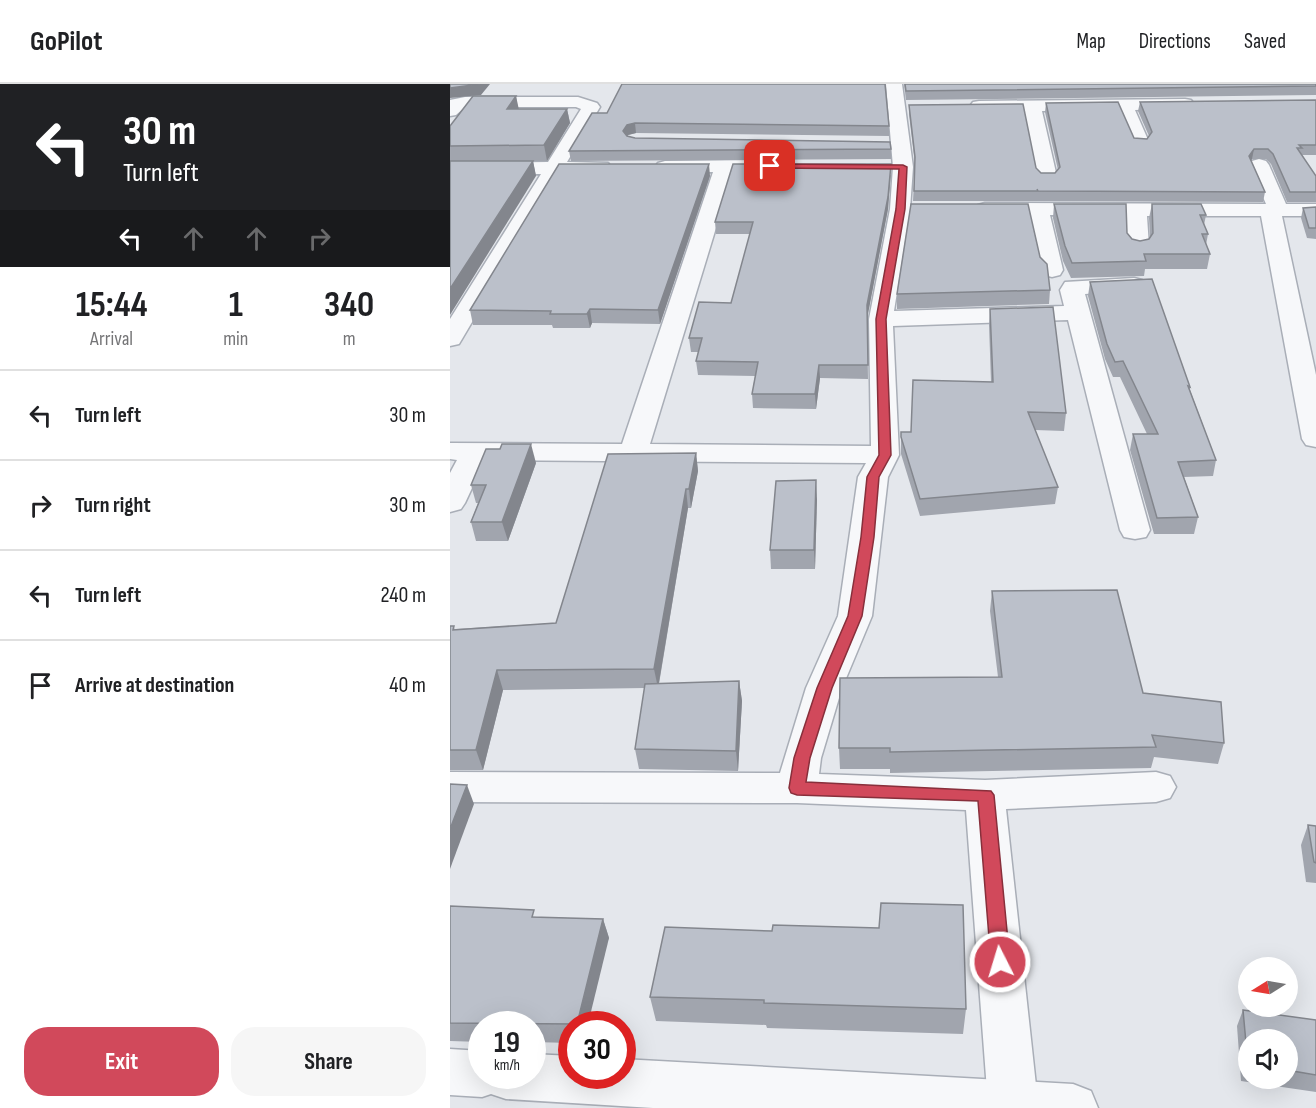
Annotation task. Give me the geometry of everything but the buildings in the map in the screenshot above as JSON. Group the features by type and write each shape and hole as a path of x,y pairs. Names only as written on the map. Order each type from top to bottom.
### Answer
{"street":[{"path":"797,788 802,758 824,688 855,616 873,477 885,455 881,319 900,209 903,167 894,144 896,107 894,84"},
{"path":"450,111 456,104 465,102 586,104 591,107 450,339"},
{"path":"964,106 1196,104"},
{"path":"1125,105 1140,142"},
{"path":"1032,106 1047,177"},
{"path":"896,107 919,107"},
{"path":"1259,165 1275,210 1316,439"},
{"path":"633,453 725,166"},
{"path":"647,167 796,166"},
{"path":"450,169 624,167"},
{"path":"879,167 903,167"},
{"path":"900,209 923,209"},
{"path":"969,209 1316,210"},
{"path":"1038,209 1052,270"},
{"path":"1136,210 1138,247"},
{"path":"1135,530 1072,290 1073,287 1147,285"},
{"path":"881,319 1078,313"},
{"path":"450,503 462,451 885,455"},
{"path":"450,787 797,788 985,795 1156,787"},
{"path":"546,1078 1044,1107 985,795"},
{"path":"450,1072 468,1073"}],"route":[{"path":"770,166 903,167 900,209 881,319 885,455 873,477 855,616 824,688 802,758 797,788 985,795 1000,962"}]}
